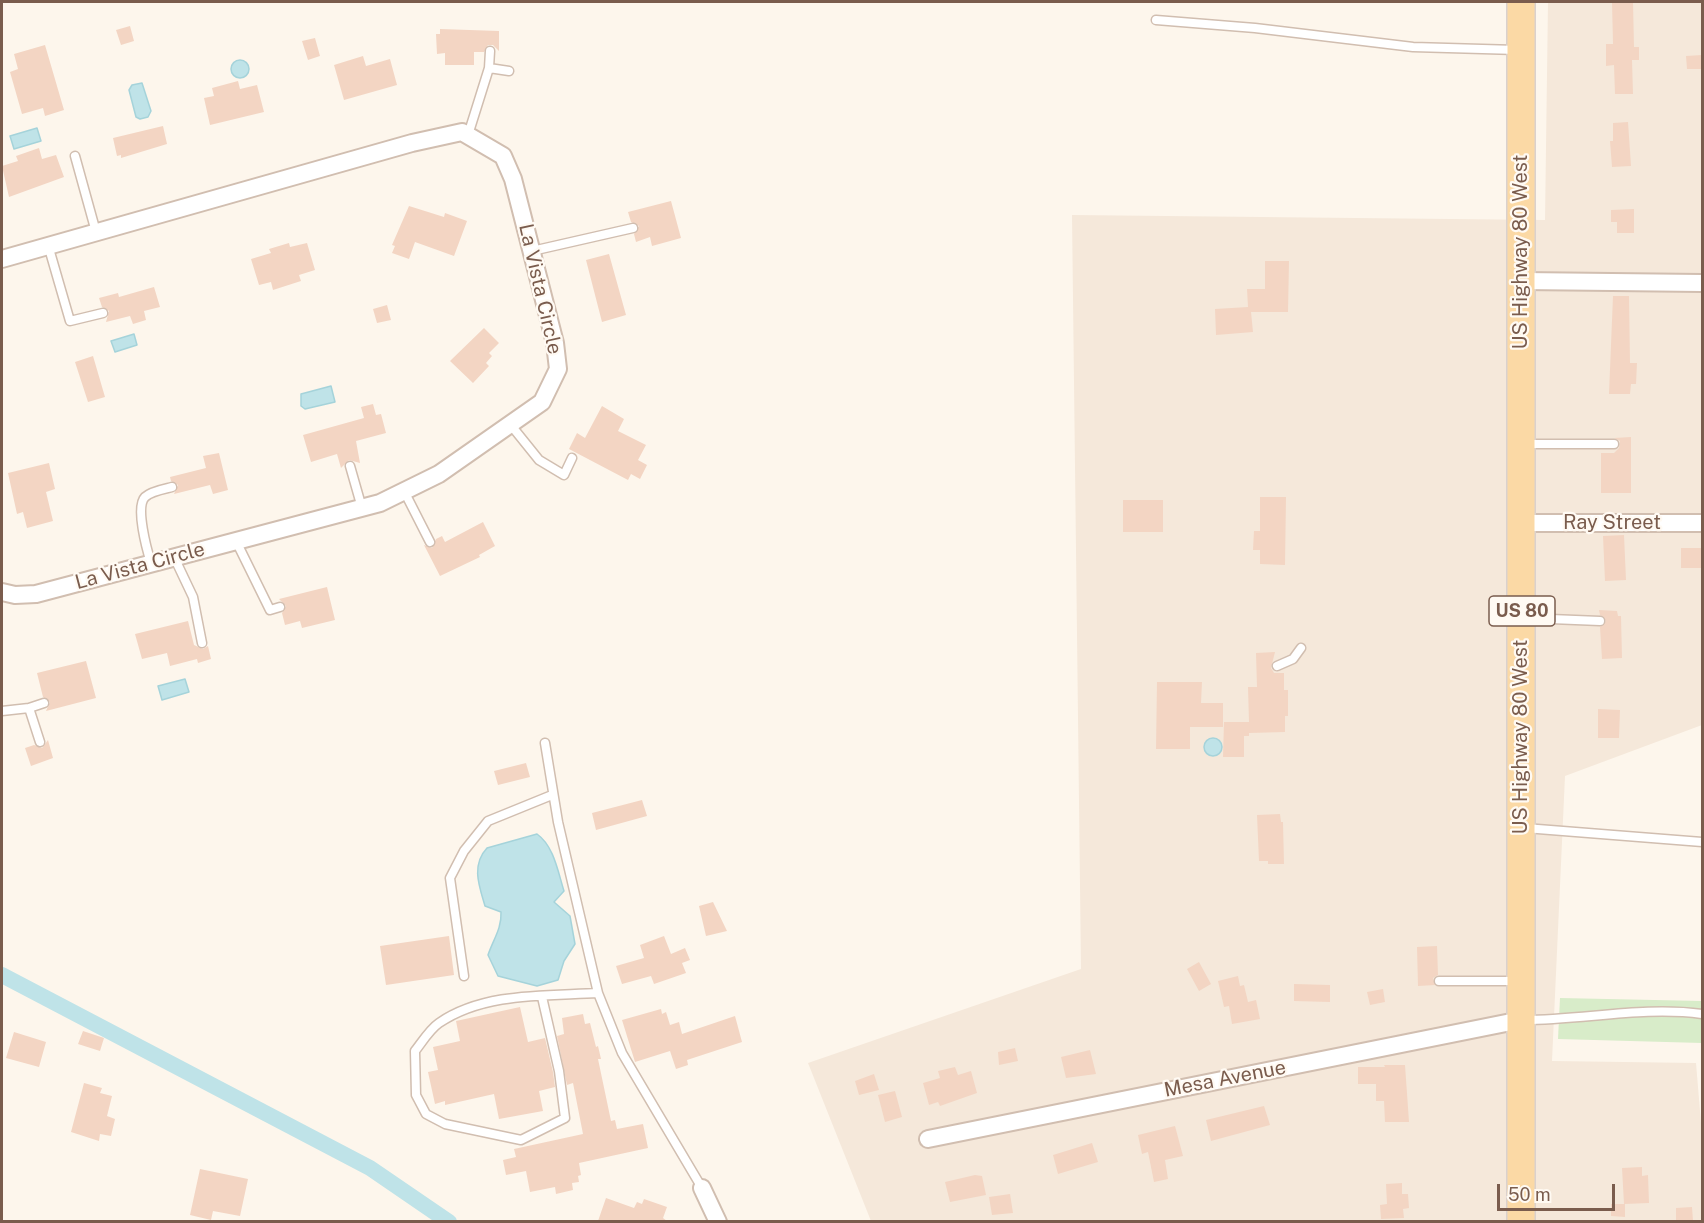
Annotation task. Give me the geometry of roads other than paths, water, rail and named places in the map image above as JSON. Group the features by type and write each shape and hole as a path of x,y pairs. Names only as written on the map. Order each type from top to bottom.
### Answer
{"main road":[{"name":"US Highway 80 West","path":"1521,2 1521,1221"}],"street":[{"path":"2,259 412,143 462,132 468,135"},
{"name":"La Vista Circle","path":"2,594 36,594 380,503 439,474 542,402 558,369 555,343 513,179 503,156 468,135"},
{"path":"1522,281 1702,283"},
{"name":"Ray Street","path":"1522,523 1702,523"},
{"name":"Mesa Avenue","path":"928,1139 1521,1020"},
{"path":"702,1188 718,1221"}],"lane":[{"path":"1156,20 1255,28 1413,47 1521,50"},
{"path":"468,135 489,68 490,51"},
{"path":"489,68 509,71"},
{"path":"75,156 96,232"},
{"path":"532,251 633,228"},
{"path":"48,246 70,321 103,313"},
{"path":"510,424 539,460 564,475 572,458"},
{"path":"1521,444 1614,444"},
{"path":"350,466 362,508"},
{"path":"151,563 143,540 142,501 146,495 172,486"},
{"path":"404,491 430,542"},
{"path":"237,541 270,610 280,608"},
{"path":"174,557 193,597 202,643"},
{"path":"1522,617 1600,621"},
{"path":"1277,666 1293,659 1302,648"},
{"path":"2,711 29,708 44,703"},
{"path":"29,708 40,742"},
{"path":"545,743 552,795 598,993 621,1053 702,1188"},
{"path":"464,976 450,878 464,851 488,821 552,795"},
{"path":"1521,828 1702,842"},
{"path":"1439,981 1521,981"},
{"path":"542,997 559,1071 565,1118 521,1140 445,1124 426,1114 416,1095 415,1051 438,1023 479,1003 542,997 598,993"},
{"path":"1521,1020 1564,1020 1625,1012 1702,1014"}],"water":[{"path":"240,60 246,63 249,69 246,75 240,78 234,75 231,69 234,63"},
{"path":"142,83 151,111 148,117 140,119 136,117 129,90 132,85"},
{"path":"37,128 41,141 14,149 10,136"},
{"path":"134,334 137,345 115,352 111,341"},
{"path":"331,386 335,402 305,409 301,406 301,394"},
{"path":"185,679 189,692 162,700 158,686"},
{"path":"1213,738 1219,741 1222,747 1219,753 1213,756 1207,753 1204,747 1207,741"},
{"path":"537,834 548,845 555,860 564,891 554,902 570,916 575,944 564,961 558,980 537,986 498,976 488,955 499,929 501,912 485,906 478,869 479,861 487,848"}],"waterway":[{"path":"2,975 370,1168 449,1222"}]}
